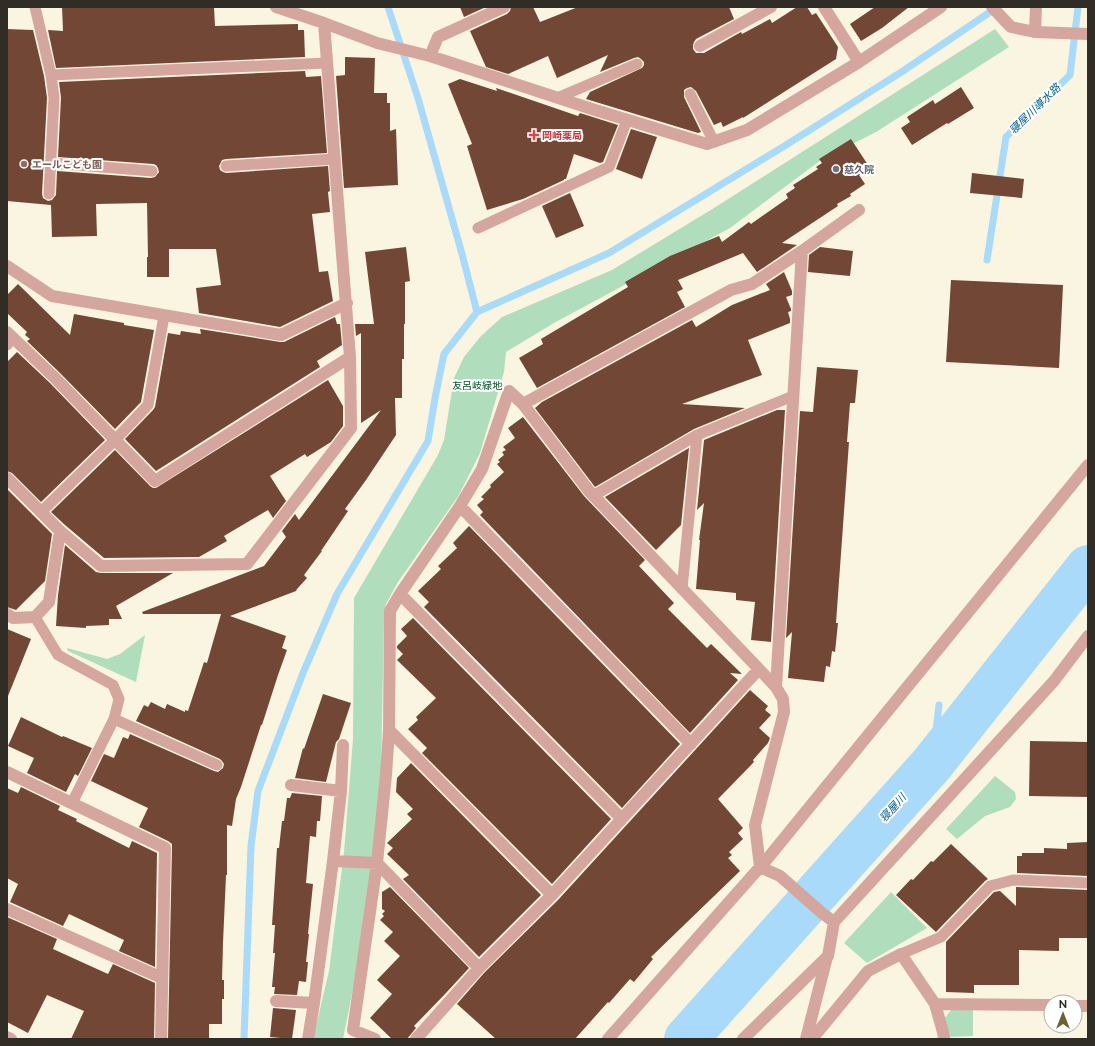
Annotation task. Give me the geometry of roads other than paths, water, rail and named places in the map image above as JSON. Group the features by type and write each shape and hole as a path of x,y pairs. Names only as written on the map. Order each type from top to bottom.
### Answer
{"street":[{"path":"276,7 377,43 426,55 557,98 706,144 747,130 859,62 941,7"},
{"path":"426,55 438,37 504,7"},
{"path":"700,46 748,12 771,7"},
{"path":"824,7 859,62"},
{"path":"992,7 1011,27 1039,32 1088,34"},
{"path":"1036,7 1039,32"},
{"path":"7,478 60,531 101,566 247,564 351,428 350,358 347,303 324,23"},
{"path":"522,404 730,290 752,284 802,251 859,210"},
{"path":"776,687 802,251"},
{"path":"7,266 52,296 281,335 347,303"},
{"path":"9,338 55,378 155,481 350,358"},
{"path":"375,1039 350,1034 377,863 386,775 389,730 390,611 460,506 482,469 509,391 522,404 593,496 776,687 783,699 784,712 755,825 760,866"},
{"path":"608,1039 760,866 1088,466"},
{"path":"460,506 691,744"},
{"path":"7,614 12,618 35,616 49,602 60,531"},
{"path":"400,594 622,819"},
{"path":"806,1039 828,956 834,922 1054,681 1088,636"},
{"path":"416,1039 479,968 552,895 759,669"},
{"path":"389,730 552,895"},
{"path":"308,1039 334,861 341,791 343,745"},
{"path":"7,772 165,848 161,1039"},
{"path":"291,785 341,791"},
{"path":"334,861 377,863 479,968"},
{"path":"760,866 780,876 834,922"},
{"path":"7,909 162,978"},
{"path":"812,1039 868,971 901,954 935,1004 944,1039"},
{"path":"743,1039 828,956"},
{"path":"276,1001 314,1003"},
{"path":"935,1004 1043,1005"},
{"path":"7,1037 11,1039"}],"lane":[{"path":"35,7 51,75 54,98 49,194"},
{"path":"51,75 327,63"},
{"path":"557,98 637,64"},
{"path":"690,94 714,142"},
{"path":"478,228 609,167 627,120"},
{"path":"226,166 335,159"},
{"path":"51,163 152,171"},
{"path":"41,512 115,440 148,405 164,316"},
{"path":"593,496 697,434 793,396"},
{"path":"682,589 697,434"},
{"path":"35,616 58,655 113,685 119,699 114,719 72,803"},
{"path":"114,719 217,765"},
{"path":"901,954 941,937 990,886 1013,880 1088,883"}],"waterway":[{"path":"388,7 418,98 477,312"},
{"name":"寝屋川導水路","path":"987,260 1006,137 1070,75 1078,7"},
{"path":"244,1039 251,846 258,791 303,673 337,594 428,441 444,354 477,312 609,253 786,145 903,71 996,8"},
{"name":"寝屋川","path":"686,1039 932,764 1088,567"},
{"name":"寝屋川導水路","path":"932,764 939,705"}],"place":[{"name":"岡崎薬局","path":"534,135"},
{"name":"エールこども園","path":"24,164"},
{"name":"慈久院","path":"836,169"}],"park label":[{"name":"友呂岐緑地","path":"477,385"}]}
